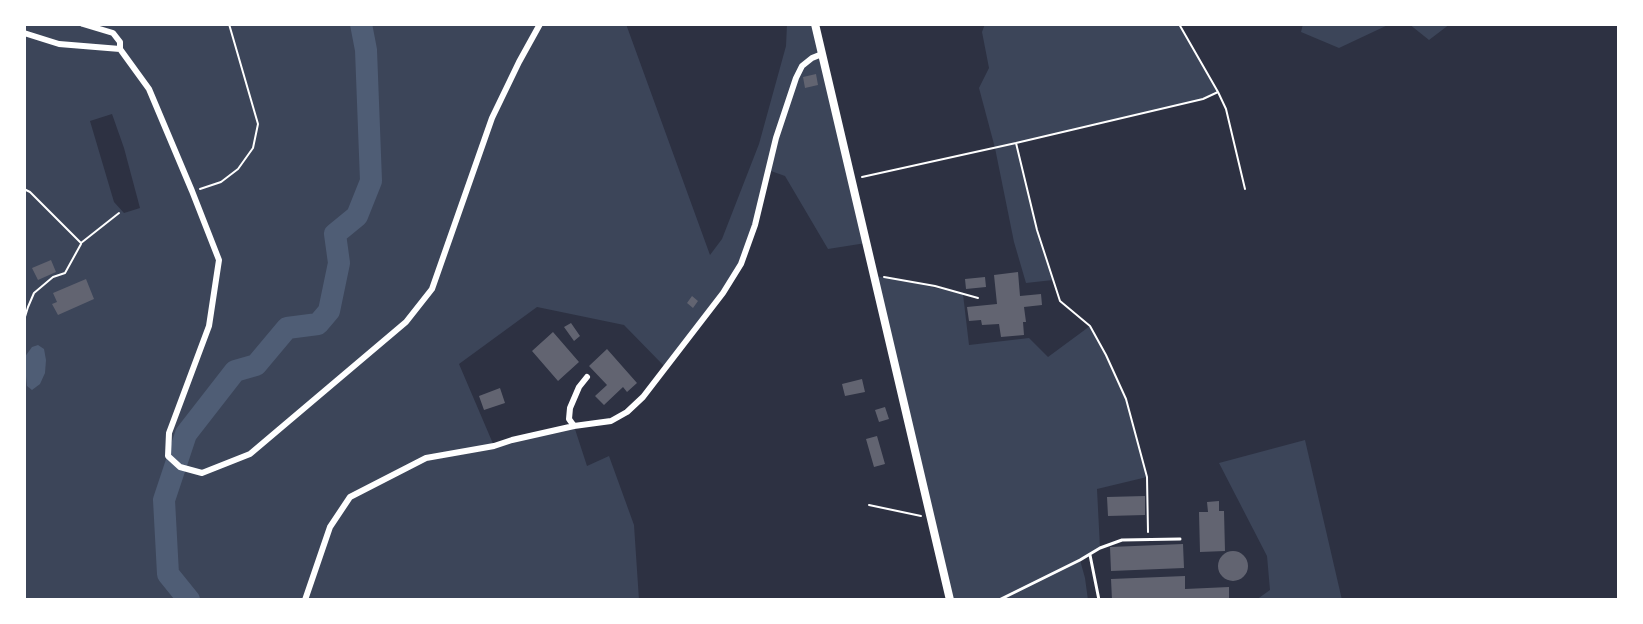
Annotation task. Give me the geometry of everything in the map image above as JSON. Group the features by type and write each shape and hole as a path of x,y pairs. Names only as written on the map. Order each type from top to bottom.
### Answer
{"main road":[{"path":"815,24 950,600"}],"street":[{"path":"83,24 113,33 120,42 120,49 149,89 219,260 209,326 169,433 168,456 180,467 202,473 250,454 406,322 432,289 492,118 540,24"},
{"path":"24,33 59,44 120,49"},
{"path":"305,600 330,527 350,497 426,458 494,446 574,426 611,421 627,412 643,397 711,310 741,264 754,225 776,138 796,78 802,66 822,54"},
{"path":"574,426 569,419 570,408 579,387 587,377"}],"lane":[{"path":"999,600 1100,548 1122,540 1180,539"},
{"path":"1090,554 1099,600"}],"path":[{"path":"192,191 221,182 238,169 253,148 258,124 229,24"},
{"path":"1179,24 1226,109 1245,189"},
{"path":"852,179 1203,99 1218,92"},
{"path":"1016,143 1037,230 1060,300 1090,326 1126,399 1147,477 1148,540"},
{"path":"24,189 30,192 81,243"},
{"path":"24,320 34,292 53,277 64,273 81,243 119,213"},
{"path":"874,276 924,284 978,298"},
{"path":"869,505 911,515 930,516"}],"shaded area":[{"path":"24,24 626,24 710,255 722,239 759,144 786,46 787,24 815,24 866,243 828,249 785,176 768,170 741,264 665,367 624,325 537,307 459,364 494,446 574,426 587,466 609,456 634,525 639,600 24,600","holes":["112,114 140,208 124,213 114,202 90,121"]},
{"path":"985,24 1179,24 1218,92 1203,99 1017,143 1037,230 1053,280 1026,283 1014,242 995,148 979,88 989,68 982,32"},
{"path":"1303,24 1390,24 1339,48 1301,32"},
{"path":"1409,24 1450,24 1429,40"},
{"path":"874,276 963,294 969,345 1029,338 1048,357 1090,326 1126,399 1147,477 1097,489 1100,548 1080,560 1088,600 950,600"},
{"path":"38,345 44,349 45,373 40,384 32,390 27,386 24,358 32,347"},
{"path":"1305,440 1342,600 1256,600 1270,590 1267,556 1219,463"}],"building":[{"path":"816,74 818,85 805,88 803,77"},
{"path":"51,260 56,272 38,280 32,268"},
{"path":"1018,272 1020,296 1041,294 1042,305 1024,307 1026,322 1023,322 1024,335 1001,337 999,324 982,325 981,320 969,321 967,307 997,304 994,275"},
{"path":"985,277 986,287 966,289 965,279"},
{"path":"86,279 94,299 58,315 52,304 57,302 53,293"},
{"path":"692,296 698,301 693,308 687,303"},
{"path":"571,323 580,336 574,341 564,327"},
{"path":"553,332 579,362 558,381 532,351"},
{"path":"607,349 637,383 627,392 623,387 604,405 595,396 607,385 589,366"},
{"path":"862,379 865,392 845,396 842,384"},
{"path":"500,388 505,403 484,410 479,396"},
{"path":"885,407 889,419 879,422 875,410"},
{"path":"877,436 885,464 874,467 866,439"},
{"path":"1145,496 1145,515 1108,516 1107,497"},
{"path":"1219,501 1219,511 1224,511 1225,551 1200,552 1199,512 1208,512 1207,502"},
{"path":"1183,544 1184,568 1111,571 1110,547"},
{"path":"1233,551 1244,555 1248,566 1244,577 1233,581 1222,577 1218,566 1222,555"},
{"path":"1185,576 1185,589 1229,587 1229,600 1112,600 1111,579"}],"waterway":[{"path":"189,600 168,574 164,500 186,434 235,371 256,365 287,328 318,324 329,311 339,263 335,234 357,216 371,181 366,50 361,24"}]}
